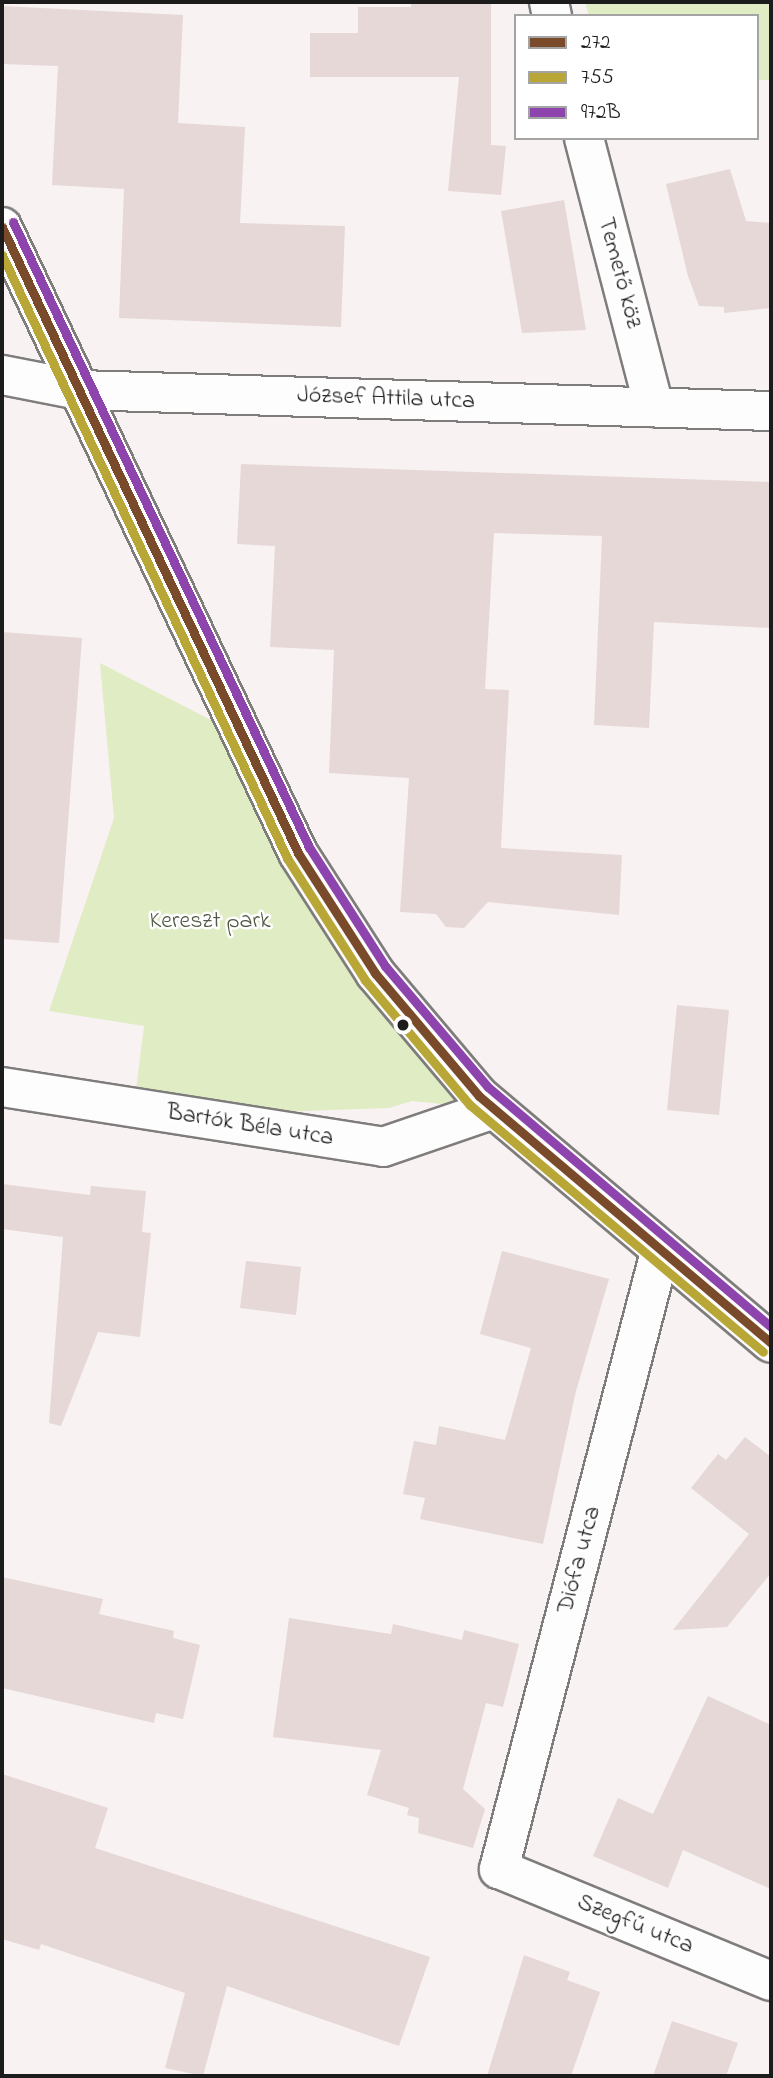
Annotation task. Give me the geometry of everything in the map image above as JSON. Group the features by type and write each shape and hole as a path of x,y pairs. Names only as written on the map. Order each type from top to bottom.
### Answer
{"street":[{"name":"Temető köz","path":"585,140 654,407"},
{"path":"2,227 299,853 416,1026 494,1109 660,1252 771,1343"},
{"name":"József Attila utca","path":"2,375 79,390 771,411"},
{"name":"Bartók Béla utca","path":"2,1087 383,1147 494,1109"},
{"name":"Diófa utca","path":"499,1869 660,1252"},
{"name":"Szegfű utca","path":"499,1869 771,1981"}],"green space":[{"path":"585,2 771,2 771,80 759,80 759,14 588,14"},
{"name":"Kereszt park","path":"100,663 242,736 416,1026 494,1109 412,1101 389,1108 185,1115 134,1106 144,1026 49,1011 114,818"}],"building":[{"path":"411,2 491,2 491,145 506,146 501,195 448,191 459,77 310,77 310,33 358,33 358,7 411,7"},
{"path":"2,6 183,15 178,123 245,127 240,223 345,226 341,327 119,318 124,189 52,185 58,66 2,64"},
{"path":"730,169 746,221 771,223 771,308 724,313 724,307 699,306 688,276 666,184"},
{"path":"564,200 586,330 522,333 501,211"},
{"path":"241,464 771,482 770,628 654,622 649,728 594,725 602,536 494,533 485,689 509,690 501,848 622,855 619,915 488,902 464,928 446,927 436,914 400,912 409,778 329,773 334,650 270,647 275,546 237,544"},
{"path":"2,632 82,638 59,943 2,939"},
{"path":"677,1005 729,1010 719,1115 667,1110"},
{"path":"2,1184 90,1195 91,1186 146,1191 142,1232 151,1233 140,1337 98,1332 61,1426 49,1423 63,1237 2,1229"},
{"path":"502,1251 609,1279 576,1391 543,1544 420,1519 425,1498 403,1494 414,1441 436,1445 439,1426 505,1440 531,1348 480,1334"},
{"path":"246,1261 301,1267 296,1315 240,1308"},
{"path":"745,1437 771,1457 771,1573 727,1627 673,1630 749,1534 691,1488 718,1454 726,1460"},
{"path":"2,1577 103,1599 99,1614 174,1631 173,1638 200,1645 183,1719 156,1713 154,1723 2,1688"},
{"path":"289,1618 391,1634 393,1624 462,1640 464,1630 519,1644 503,1707 486,1703 463,1789 485,1809 473,1848 418,1833 419,1818 407,1815 409,1808 367,1795 381,1750 273,1737"},
{"path":"708,1696 771,1725 771,1889 683,1850 668,1888 593,1856 618,1798 653,1814"},
{"path":"2,1774 108,1808 95,1848 430,1957 399,2046 227,1986 203,2076 165,2068 185,1993 41,1944 39,1950 2,1939"},
{"path":"524,1955 570,1972 567,1980 600,1992 571,2076 487,2076"},
{"path":"672,2021 738,2043 726,2076 653,2076"}],"transit line":[{"name":"972B","path":"13,222 309,847 385,966 488,1087 771,1327"},
{"name":"272","path":"2,227 298,853 375,973 479,1096 771,1343"},
{"name":"755","path":"2,255 287,858 365,980 470,1105 763,1352"}]}
